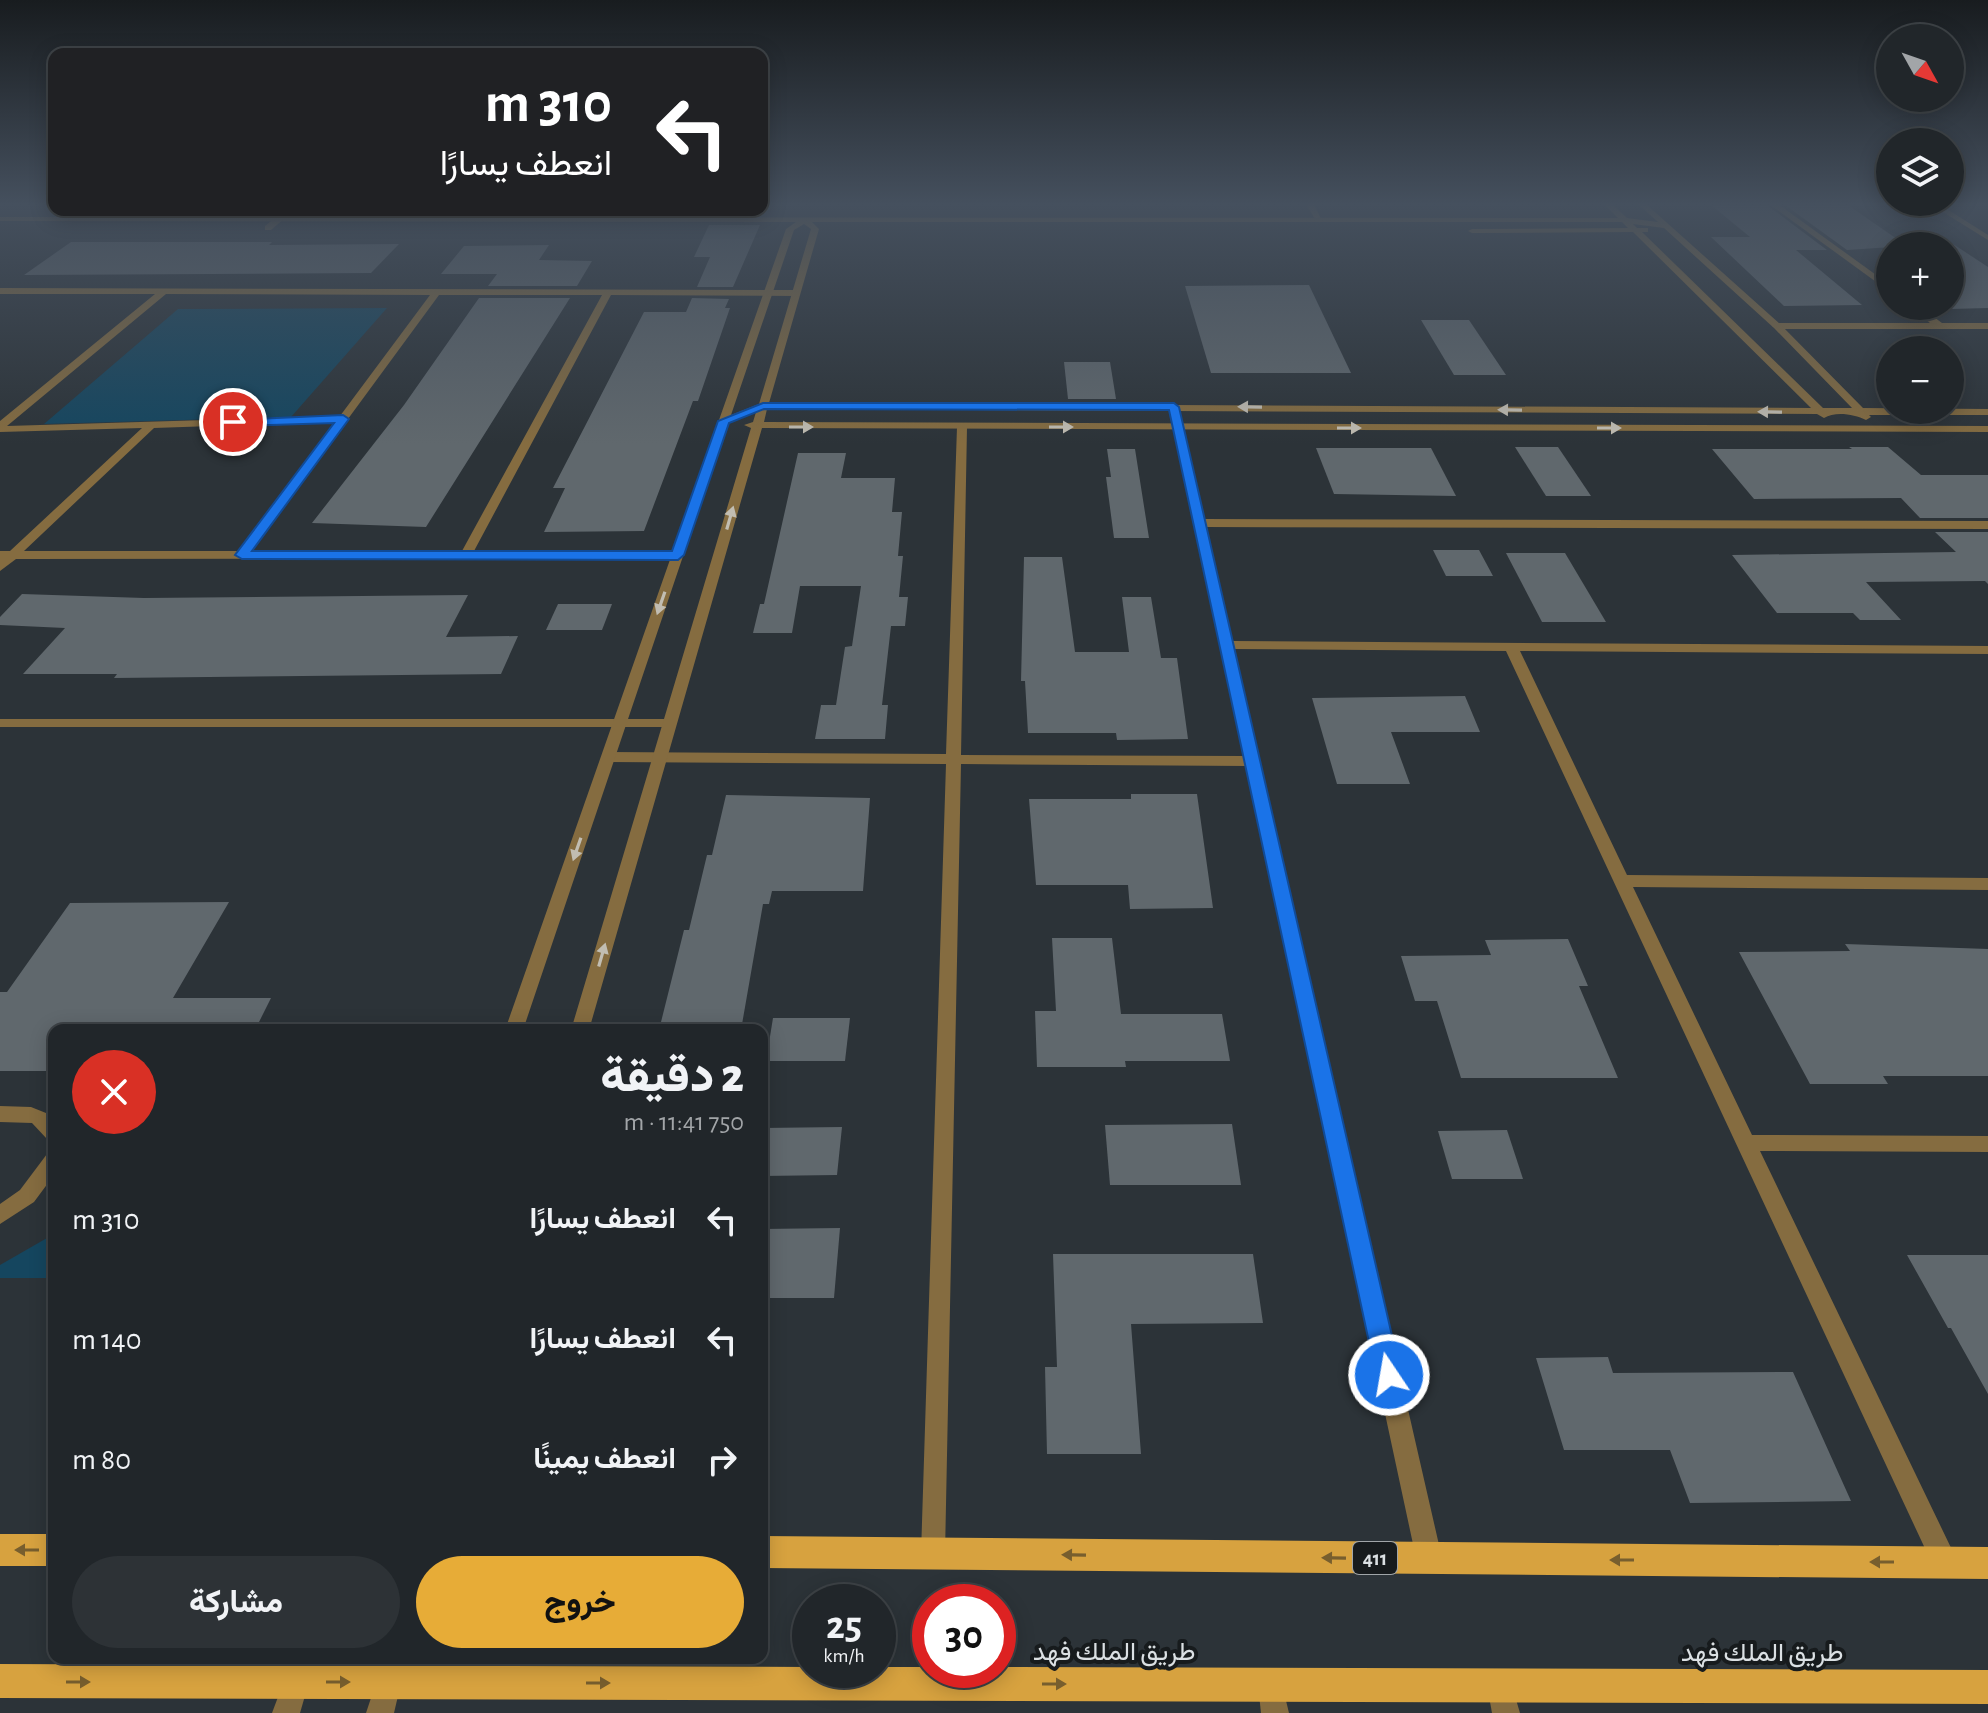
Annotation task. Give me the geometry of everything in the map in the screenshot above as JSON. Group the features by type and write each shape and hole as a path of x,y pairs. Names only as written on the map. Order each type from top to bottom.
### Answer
{"main road":[{"path":"0,1550 48,1550"},
{"name":"411","path":"768,1552 1988,1563"},
{"name":"طريق الملك فهد","path":"0,1681 291,1698 1503,1699 1988,1687"}],"street":[{"path":"516,1024 771,284"},
{"path":"582,1024 798,284"},
{"path":"1692,284 1837,429"},
{"path":"1730,284 1777,326 1879,429"},
{"path":"0,291 796,293"},
{"path":"0,428 163,292"},
{"path":"242,555 437,292"},
{"path":"466,555 608,292"},
{"path":"1932,320 1940,326"},
{"path":"1777,326 1988,326"},
{"path":"724,421 763,406 1988,412"},
{"path":"1174,407 1429,1558"},
{"path":"0,428 343,419"},
{"path":"724,421 757,427 1988,429"},
{"path":"0,567 7,555 151,425"},
{"path":"933,1554 962,427"},
{"path":"1200,523 1988,525"},
{"path":"7,555 678,555"},
{"path":"1227,645 1988,650"},
{"path":"1511,647 1945,1563"},
{"path":"0,723 670,723"},
{"path":"608,757 1252,761"},
{"path":"1622,881 1988,884"},
{"path":"0,1114 38,1116 48,1124"},
{"path":"1747,1143 1988,1144"},
{"path":"0,1215 27,1196 48,1168"}],"shaded area":[{"path":"387,308 291,417 44,424 178,309"},
{"path":"48,1237 48,1278 0,1278 0,1265"}],"building":[{"path":"490,284 578,284 577,286 488,286"},
{"path":"698,284 734,284 733,287 697,287"},
{"path":"1761,284 1837,284 1862,305 1784,306"},
{"path":"1964,284 1988,284 1988,308 1964,309"},
{"path":"1309,285 1351,373 1211,373 1185,286"},
{"path":"479,298 570,298 426,527 312,523 404,405"},
{"path":"692,298 729,299 725,308 730,308 698,401 693,401 644,531 544,532 565,488 553,488 644,312 686,312"},
{"path":"1421,320 1469,320 1506,375 1454,375"},
{"path":"1064,362 1110,362 1116,399 1068,399"},
{"path":"1515,447 1558,447 1591,496 1546,496"},
{"path":"1849,447 1888,447 1921,475 1988,475 1988,518 1920,518 1901,498 1754,499 1712,449 1852,449"},
{"path":"1316,448 1431,448 1456,496 1334,494"},
{"path":"1107,449 1135,449 1149,538 1114,538 1106,477 1111,477"},
{"path":"798,453 846,453 841,478 895,478 892,512 902,512 898,556 903,556 899,597 908,597 905,626 891,626 882,705 888,705 885,739 815,739 821,705 836,705 845,647 852,646 861,586 800,586 792,633 753,633 760,604 764,604"},
{"path":"1935,532 1988,532 1988,584 1985,581 1866,582 1901,620 1860,620 1853,613 1777,613 1732,555 1956,552"},
{"path":"1433,550 1479,550 1493,576 1446,576"},
{"path":"1506,553 1565,553 1606,622 1542,622"},
{"path":"1024,557 1062,557 1075,652 1129,652 1122,597 1151,597 1161,658 1177,658 1188,739 1117,740 1116,733 1028,733 1025,681 1021,681"},
{"path":"22,594 144,598 468,595 446,637 518,636 501,674 114,678 117,674 23,674 65,628 0,625 0,617"},
{"path":"558,604 612,604 602,630 546,630"},
{"path":"1465,696 1480,732 1391,732 1410,784 1337,784 1312,698"},
{"path":"1131,794 1197,794 1213,908 1130,909 1128,885 1036,885 1029,799 1131,799"},
{"path":"726,795 870,798 863,891 772,891 769,904 763,904 742,1024 660,1024 684,930 689,930 707,855 712,855"},
{"path":"229,902 173,998 271,998 258,1024 48,1024 48,1071 0,1071 0,992 7,992 70,903"},
{"path":"1052,938 1112,938 1121,1014 1222,1014 1230,1061 1125,1061 1126,1067 1037,1067 1035,1011 1056,1011"},
{"path":"1568,939 1588,986 1579,986 1618,1078 1461,1078 1437,1001 1415,1001 1401,956 1491,955 1485,940"},
{"path":"1845,944 1988,949 1988,1076 1883,1076 1888,1084 1810,1084 1739,952 1850,951"},
{"path":"773,1018 850,1018 845,1061 768,1061"},
{"path":"1232,1124 1241,1185 1110,1185 1105,1125"},
{"path":"842,1127 837,1175 768,1176 768,1128"},
{"path":"1507,1130 1523,1179 1452,1179 1438,1131"},
{"path":"840,1228 834,1298 768,1298 768,1229"},
{"path":"1053,1254 1253,1254 1263,1323 1131,1324 1141,1454 1047,1454 1045,1367 1057,1367"},
{"path":"1907,1255 1988,1255 1988,1394 1951,1328 1948,1328"},
{"path":"1608,1357 1613,1373 1793,1372 1851,1501 1690,1503 1670,1450 1564,1450 1536,1358"}],"route":[{"path":"233,422 343,419 242,555 678,555 724,421 763,406 1174,407 1389,1375"}]}
